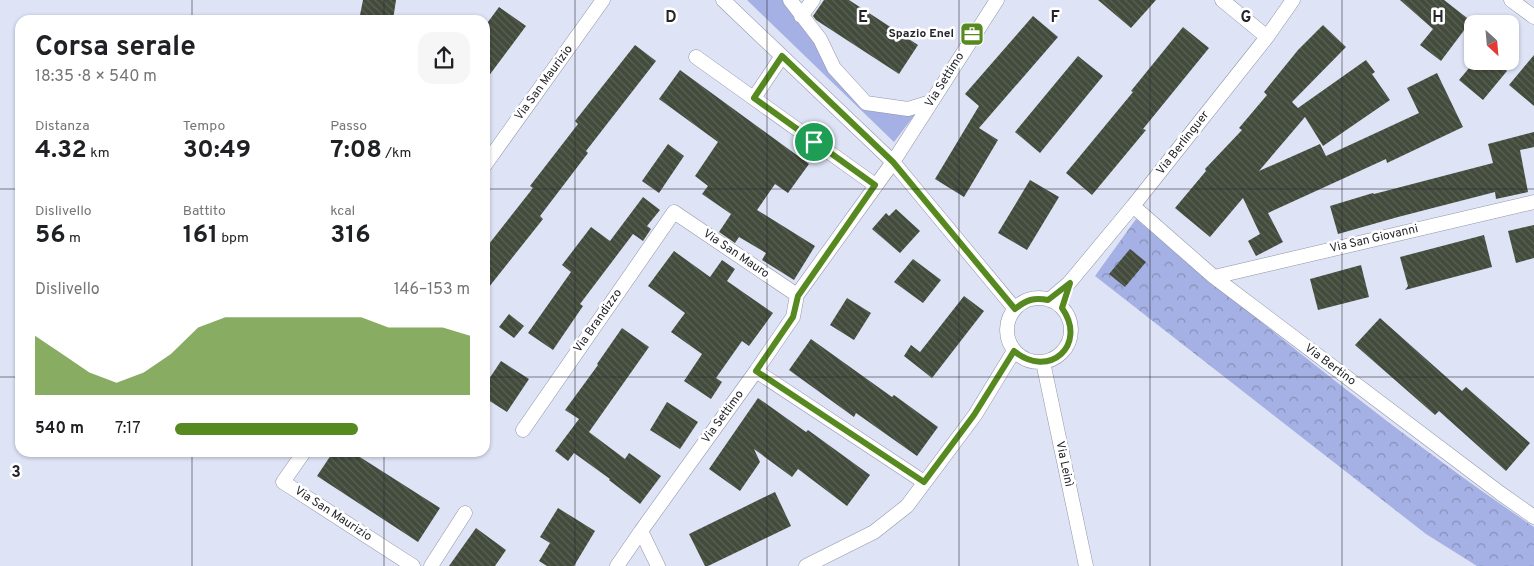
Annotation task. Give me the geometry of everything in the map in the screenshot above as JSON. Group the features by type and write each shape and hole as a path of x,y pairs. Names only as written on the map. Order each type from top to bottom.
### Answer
{"street":[{"name":"Via San Maurizio","path":"490,158 603,0"},
{"path":"723,0 893,162 1015,309"},
{"path":"790,0 820,39 834,68 866,102 908,109 931,102"},
{"path":"802,16 813,0"},
{"name":"Via Settimo","path":"617,566 793,317 798,296 893,162 996,0"},
{"path":"1222,0 1267,37"},
{"name":"Via Berlinguer","path":"1070,283 1267,37 1293,0"},
{"path":"1511,0 1534,17"},
{"path":"754,98 782,56"},
{"path":"696,57 875,185"},
{"name":"Via San Giovanni","path":"1214,277 1534,202"},
{"name":"Via Bertino","path":"1133,206 1214,277 1534,517"},
{"name":"Via San Mauro","path":"674,212 798,296"},
{"name":"Via Brandizzo","path":"523,430 674,212"},
{"path":"1048,300 1070,283"},
{"path":"1062,308 1070,283"},
{"path":"1030,299 1048,300 1062,308 1068,317 1071,326 1071,336 1061,354 1053,360 1032,362 1022,358 1014,351 1009,343 1007,326 1015,309 1030,299"},
{"path":"806,566 874,532 907,506 974,415 1014,351"},
{"name":"Via Leinì","path":"1043,362 1086,566"},
{"path":"756,371 924,482"},
{"name":"Via San Maurizio","path":"300,457 283,482 413,566"},
{"path":"431,566 466,513"},
{"path":"641,531 658,566"}],"green space":[{"path":"747,0 790,0 866,103 916,113 894,142"},
{"path":"1136,219 1331,378 1431,454 1534,527 1534,566 1477,566 1426,534 1095,276"}],"building":[{"path":"363,0 396,0 394,15 360,15"},
{"path":"824,0 849,0 918,45 899,74 816,20 813,16"},
{"path":"1098,0 1156,0 1131,28"},
{"path":"1400,0 1444,0 1464,16 1464,30 1441,61 1420,45 1433,29"},
{"path":"499,7 526,26 490,74 490,19"},
{"path":"1033,16 1058,37 979,128 998,140 964,197 935,179 979,106 965,94"},
{"path":"1323,25 1346,47 1292,102 1298,108 1366,60 1375,72 1372,74 1390,100 1323,146 1305,117 1259,171 1320,144 1326,156 1419,113 1407,88 1437,73 1463,127 1387,163 1386,159 1268,213 1283,242 1256,256 1248,241 1260,234 1243,198 1210,237 1175,208 1206,171 1205,169 1242,130 1239,128 1267,95 1264,92 1298,50"},
{"path":"1183,27 1209,48 1143,129 1146,130 1092,195 1066,173 1133,92 1131,91"},
{"path":"635,45 656,61 586,151 588,153 540,216 543,219 490,286 490,243 533,188 530,186 578,124 575,121"},
{"path":"1534,55 1534,106 1509,85"},
{"path":"1078,56 1103,76 1040,153 1015,132"},
{"path":"680,70 809,164 788,193 775,184 757,210 815,246 794,280 762,260 766,253 739,237 735,243 719,232 731,214 702,194 708,186 695,176 718,142 659,99"},
{"path":"1467,70 1507,71 1483,100 1459,80"},
{"path":"1534,132 1534,147 1520,150 1528,192 1496,199 1495,192 1338,234 1330,206 1373,193 1493,163 1488,144"},
{"path":"668,144 684,156 659,193 642,181"},
{"path":"1030,180 1059,197 1027,250 998,233"},
{"path":"643,197 660,210 647,226 651,229 643,241 633,234 580,304 583,306 553,350 528,333 571,272 562,265 591,227 610,241"},
{"path":"896,209 920,231 900,253 872,229 886,213 889,216"},
{"path":"1534,225 1534,258 1516,263 1508,231"},
{"path":"1484,235 1492,267 1405,290 1408,286 1400,257"},
{"path":"1130,249 1146,262 1125,287 1109,274"},
{"path":"674,251 710,277 722,260 735,269 727,281 773,313 749,346 742,341 716,378 722,382 711,399 684,381 702,354 671,332 685,313 648,286"},
{"path":"913,259 941,280 923,303 894,282"},
{"path":"1361,265 1369,297 1318,310 1310,279"},
{"path":"964,296 984,311 932,378 904,356 911,345 920,352"},
{"path":"847,298 871,313 854,340 830,325"},
{"path":"509,314 524,326 514,338 499,327"},
{"path":"1380,318 1462,391 1466,387 1530,443 1506,471 1439,411 1435,415 1355,345"},
{"path":"622,328 649,347 589,432 625,459 629,453 661,476 640,504 574,453 568,461 555,451 579,419 565,410"},
{"path":"811,339 892,397 894,395 938,427 917,456 856,413 854,417 789,370"},
{"path":"501,361 529,379 507,412 490,401 490,378"},
{"path":"758,398 806,432 808,430 870,475 847,506 798,469 792,477 754,449 760,462 740,491 709,469"},
{"path":"667,402 698,422 680,449 650,430"},
{"path":"330,457 360,457 440,508 418,542 317,476"},
{"path":"775,492 791,526 705,566 689,534"},
{"path":"558,508 595,531 574,566 547,566 539,561 550,543 540,537"},
{"path":"476,528 506,550 495,566 449,566"}],"place":[{"name":"Spazio Enel","path":"972,34"}],"route":[{"path":"782,56 893,162 1015,309 1030,299 1048,300 1070,283 1062,308 1071,326 1071,336 1067,346 1053,360 1043,362 1032,362 1022,358 1014,351 974,415 924,482 756,371 793,317 798,296 875,185 814,142 754,98 782,56"}]}
